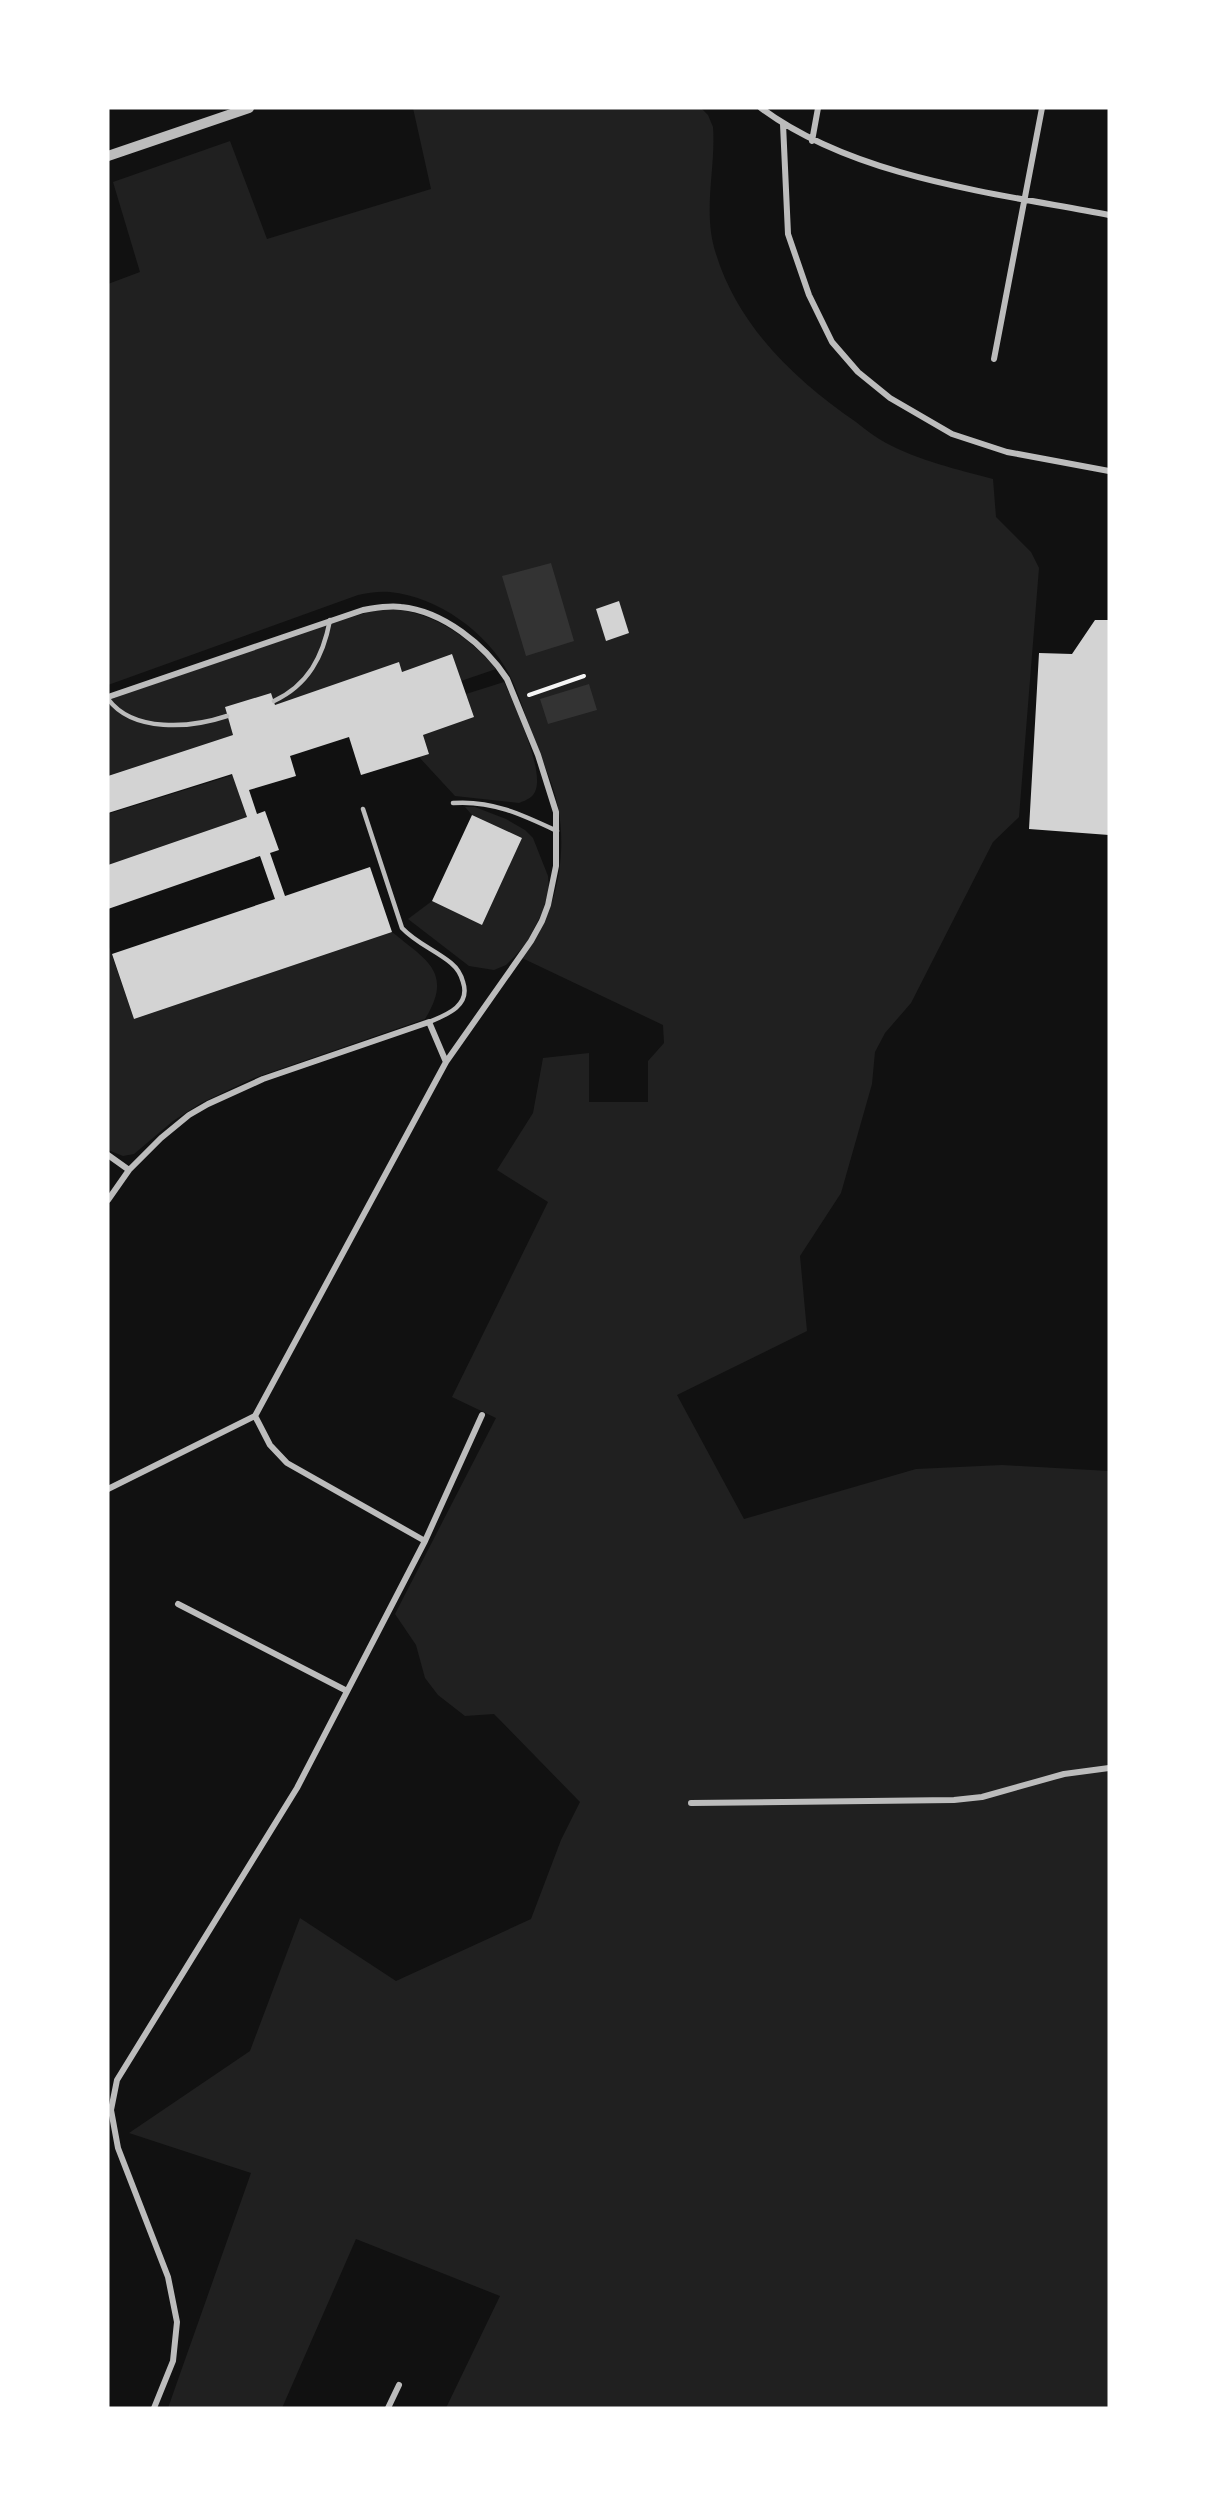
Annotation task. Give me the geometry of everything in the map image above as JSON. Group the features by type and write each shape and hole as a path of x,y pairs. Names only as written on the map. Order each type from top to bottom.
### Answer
{"street":[{"path":"108,156 249,108"},
{"path":"761,108 812,141 901,174 1109,215"},
{"path":"812,141 818,108"},
{"path":"994,359 1042,108"},
{"path":"783,124 788,234 809,295 832,342 858,372 890,398 952,434 1007,452 1109,471"},
{"path":"108,698 363,610 388,606 408,608 446,622 484,650 502,672 516,700 552,797 557,831 556,866 548,905 542,921 531,941 446,1062 255,1416 108,1489"},
{"path":"108,1200 129,1170 175,1126 208,1104 272,1076 429,1022 446,1062"},
{"path":"108,1155 129,1170"},
{"path":"154,2408 173,2361 177,2322 168,2277 118,2148 111,2110 117,2080 297,1788 425,1541 482,1415"},
{"path":"255,1416 270,1445 287,1463 425,1541"},
{"path":"178,1604 347,1691"},
{"path":"691,1803 954,1800 982,1797 1064,1774 1109,1768"},
{"path":"388,2408 399,2385"}],"lane":[{"path":"274,701 292,691 310,674 322,651 330,620"},
{"path":"108,698 118,711 126,716 150,723 196,723 227,716"},
{"path":"453,803 469,801 495,805 557,831"},
{"path":"363,809 393,908 402,928 414,939 455,966 464,986 465,993 459,1007 450,1014 429,1022"}],"path":[{"path":"516,700 584,676"}],"shaded area":[{"path":"413,108 701,108 708,115 713,127 710,206 712,238 726,280 754,328 771,349 811,388 878,438 898,449 925,459 993,479 996,517 1031,552 1039,568 1019,817 993,842 911,1003 885,1033 875,1052 872,1084 841,1193 800,1256 807,1331 677,1395 744,1519 916,1469 1002,1465 1109,1471 1109,2408 446,2408 500,2296 356,2239 282,2408 168,2408 251,2173 129,2133 250,2051 300,1918 396,1981 531,1919 561,1840 580,1802 494,1714 465,1716 438,1695 425,1678 416,1645 395,1614 496,1418 452,1397 548,1202 497,1170 533,1113 543,1058 589,1053 589,1102 648,1102 648,1061 664,1043 663,1025 522,958 543,925 556,887 561,847 558,807 550,779 509,674 488,644 459,619 426,601 408,595 386,592 362,594 108,685 108,284 140,272 113,182 230,141 267,239 431,189"},
{"path":"551,563 574,641 526,656 502,576"},
{"path":"386,609 418,614 447,627 474,646 496,669 461,681 452,654 402,672 275,705 271,693 225,707 233,735 108,776 108,700 320,627"},
{"path":"504,682 532,751 537,779 535,792 530,798 519,803 455,796 419,757 429,753 423,735 474,717 466,694"},
{"path":"589,684 597,710 548,724 540,699"},
{"path":"233,775 247,817 108,865 108,814"},
{"path":"465,807 475,807 506,819 525,830 533,838 548,876 549,890 542,913 527,942 506,965 494,970 469,966 408,919 432,901 482,925 522,838 472,815"},
{"path":"392,932 425,959 436,978 437,990 425,1019 254,1078 201,1103 173,1121 134,1154 123,1156 108,1150 108,944 134,1019"}],"building":[{"path":"619,601 629,633 606,641 596,609"},
{"path":"1095,620 1109,620 1109,835 1029,829 1039,653 1072,654"},
{"path":"452,654 474,717 423,735 429,754 361,775 349,737 290,756 296,776 249,790 257,814 265,811 279,850 270,853 285,896 370,867 392,932 134,1019 112,954 275,899 260,856 108,909 108,865 247,817 232,774 108,813 108,776 233,735 225,707 271,693 275,705 399,662 402,672"},
{"path":"472,815 522,838 482,925 432,901"}]}
